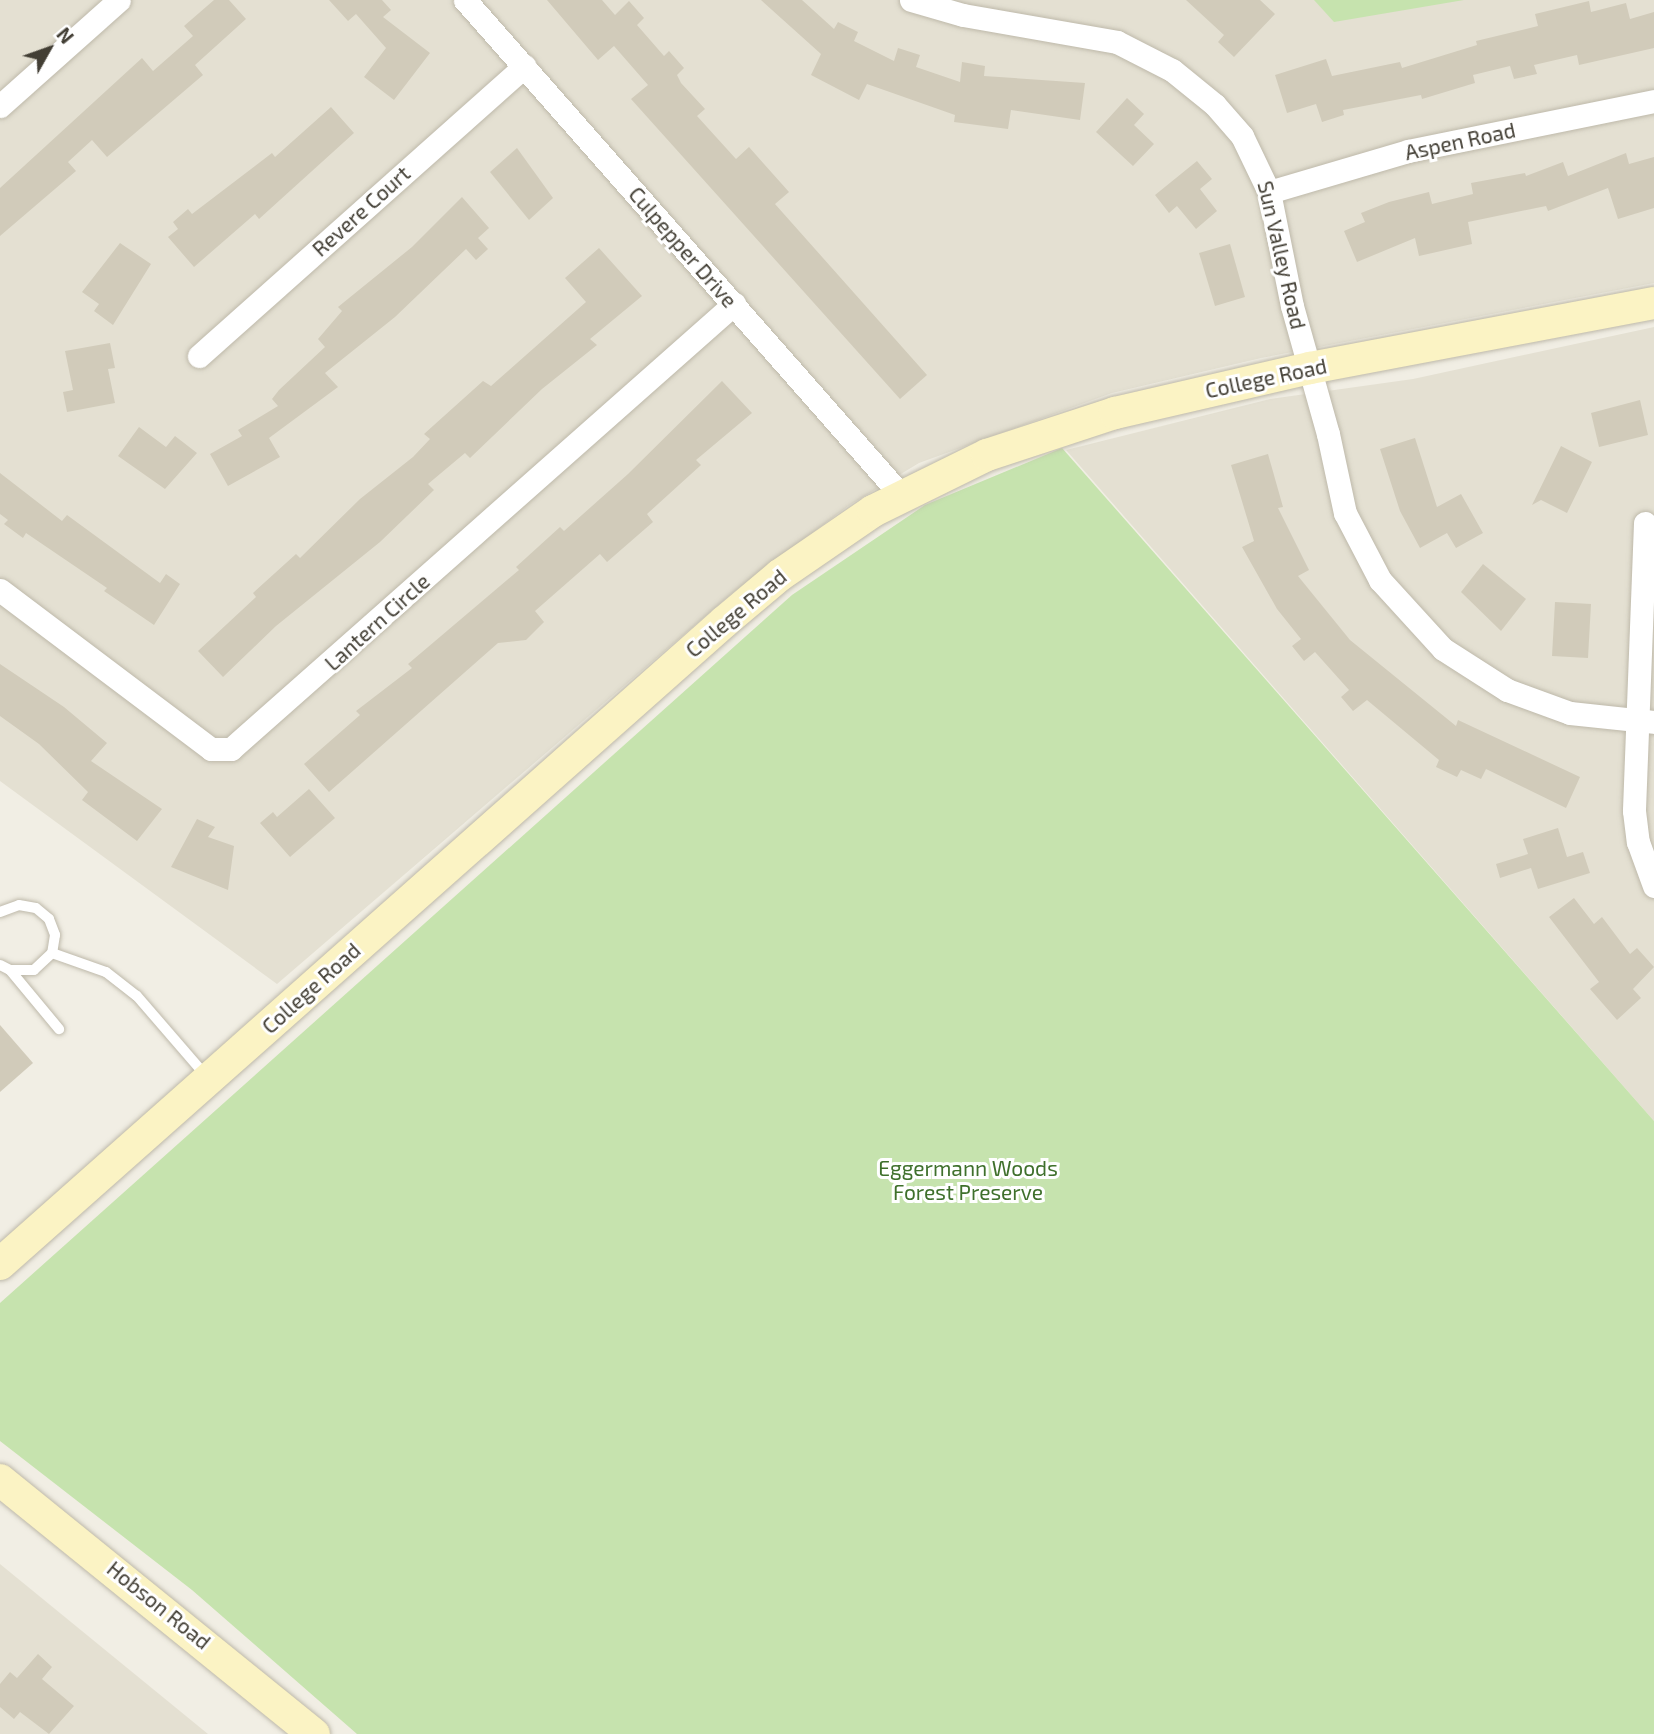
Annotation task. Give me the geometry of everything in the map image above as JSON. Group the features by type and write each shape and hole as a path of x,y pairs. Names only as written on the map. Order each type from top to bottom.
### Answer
{"main road":[{"name":"College Road","path":"0,1264 724,622 814,550 901,495 987,455 1063,428 1310,368 1654,303"},
{"name":"Hobson Road","path":"0,1480 314,1734"}],"street":[{"path":"0,106 119,0"},
{"name":"Culpepper Drive","path":"465,0 901,495"},
{"name":"Sun Valley Road","path":"911,0 963,15 1099,36 1154,59 1191,84 1228,119 1252,151 1269,192 1353,535 1380,580 1423,632 1466,666 1507,690 1570,713 1645,722"},
{"name":"Revere Court","path":"199,356 524,66"},
{"name":"Aspen Road","path":"1269,192 1408,151 1654,101"},
{"name":"Lantern Circle","path":"0,590 211,749 230,749 734,304"},
{"path":"1645,523 1645,722 1634,811 1644,862 1654,886"}],"lane":[{"path":"1,910 27,905 43,913 55,935 52,953 34,970 5,967"},
{"path":"52,953 106,972 137,996 209,1079"},
{"path":"5,967 59,1029"}],"shaded area":[{"path":"0,0 1654,0 1654,283 1261,358 1112,393 919,463 848,506 731,594 277,984 0,781"},
{"path":"1654,327 1654,1121 1066,450 1270,399 1413,379"},
{"path":"0,1564 208,1734 0,1734"}],"green space":[{"path":"1314,0 1464,0 1334,22"},
{"name":"Eggermann Woods Forest Preserve","path":"1062,448 1654,1121 1654,1734 357,1734 192,1590 0,1441 0,1303 792,595 925,505"}],"building":[{"path":"214,0 229,0 246,19 195,65 203,75 107,157 92,140 68,162 76,171 0,236 0,188 142,58 153,71 193,36 184,26"},
{"path":"329,0 382,0 391,10 383,17 430,53 394,100 364,77 386,48 356,14 348,21"},
{"path":"547,0 602,0 615,15 629,1 644,18 637,25 664,56 669,51 684,68 677,75 681,83 705,109 697,116 736,159 749,147 789,192 775,204 927,375 900,399 631,99 648,85 614,46 598,60"},
{"path":"761,0 802,0 834,29 838,22 858,32 854,41 894,61 898,48 920,55 916,67 960,82 962,62 985,66 984,76 1085,83 1080,120 1011,110 1008,129 954,122 955,115 867,84 859,100 811,75 821,54"},
{"path":"1186,0 1260,0 1275,14 1234,57 1218,42 1224,35"},
{"path":"1589,1 1591,12 1626,3 1630,19 1654,12 1654,48 1579,65 1577,55 1534,65 1537,74 1514,79 1510,66 1473,75 1475,83 1422,99 1421,95 1343,110 1344,115 1322,122 1316,104 1287,113 1275,75 1326,59 1332,76 1400,62 1402,68 1477,45 1476,41 1538,26 1535,14"},
{"path":"1127,98 1144,114 1134,125 1154,144 1133,166 1096,132"},
{"path":"331,107 354,133 259,219 255,214 194,267 168,237 178,229 173,222 188,209 192,214 272,153 275,157"},
{"path":"517,148 553,198 529,220 490,172"},
{"path":"1626,153 1629,164 1654,157 1654,208 1618,219 1608,188 1548,211 1546,206 1468,222 1472,244 1419,256 1415,238 1357,262 1344,231 1365,222 1361,213 1389,202 1429,192 1432,204 1473,194 1471,183 1525,173 1526,176 1563,162 1568,176"},
{"path":"1197,161 1212,179 1200,189 1217,211 1196,229 1177,206 1169,213 1155,195"},
{"path":"462,197 489,228 478,238 488,249 476,260 466,249 395,317 325,373 338,387 269,438 280,457 228,486 210,454 242,436 238,430 278,406 272,399 279,390 325,347 318,339 342,311 338,307 412,247"},
{"path":"120,243 151,264 113,325 94,311 99,304 82,292"},
{"path":"1230,244 1245,297 1215,306 1199,253"},
{"path":"599,248 642,296 590,339 597,345 542,389 470,458 465,453 428,484 434,490 380,542 276,626 223,677 198,651 256,597 253,593 296,554 300,558 360,499 413,457 430,439 424,434 483,381 491,386 586,302 565,278"},
{"path":"110,343 115,368 108,369 115,403 67,412 63,392 73,390 65,351"},
{"path":"722,381 752,413 696,460 701,465 647,514 653,522 607,562 600,554 535,611 544,622 526,640 498,643 329,792 304,764 360,715 356,711 412,668 408,664 519,570 516,567 560,527 564,531 628,474"},
{"path":"1640,400 1648,435 1599,447 1591,413"},
{"path":"139,427 166,447 175,436 197,453 165,489 118,456"},
{"path":"1415,438 1437,507 1461,494 1483,533 1456,548 1447,533 1420,548 1400,511 1380,449"},
{"path":"1561,446 1592,462 1567,513 1541,500 1532,505"},
{"path":"1268,454 1283,507 1278,508 1309,570 1298,576 1350,640 1456,726 1458,720 1580,777 1566,808 1486,769 1481,779 1461,770 1457,777 1436,767 1439,760 1367,700 1353,711 1341,697 1349,690 1315,652 1304,661 1292,646 1301,639 1277,609 1242,547 1254,541 1231,465"},
{"path":"0,473 62,521 67,515 160,583 166,574 180,584 154,625 104,591 107,588 26,533 23,538 4,524 8,520 0,514"},
{"path":"1483,564 1526,599 1501,631 1461,592"},
{"path":"1555,602 1591,604 1588,658 1552,656"},
{"path":"0,664 64,707 107,743 91,761 162,809 137,841 82,800 88,792 39,744 0,716"},
{"path":"309,789 335,818 290,857 260,823 273,812 277,817"},
{"path":"197,819 215,827 208,837 234,846 228,890 171,867"},
{"path":"1558,828 1567,857 1583,852 1590,873 1538,889 1531,868 1500,878 1496,864 1528,854 1523,839"},
{"path":"1574,898 1594,924 1602,917 1630,954 1637,948 1654,967 1633,989 1641,998 1617,1020 1590,989 1599,982 1549,917"},
{"path":"0,1025 33,1063 0,1092"},
{"path":"38,1654 52,1667 42,1679 74,1706 49,1734 20,1712 14,1719 0,1707 0,1684 10,1672 17,1678"}]}
